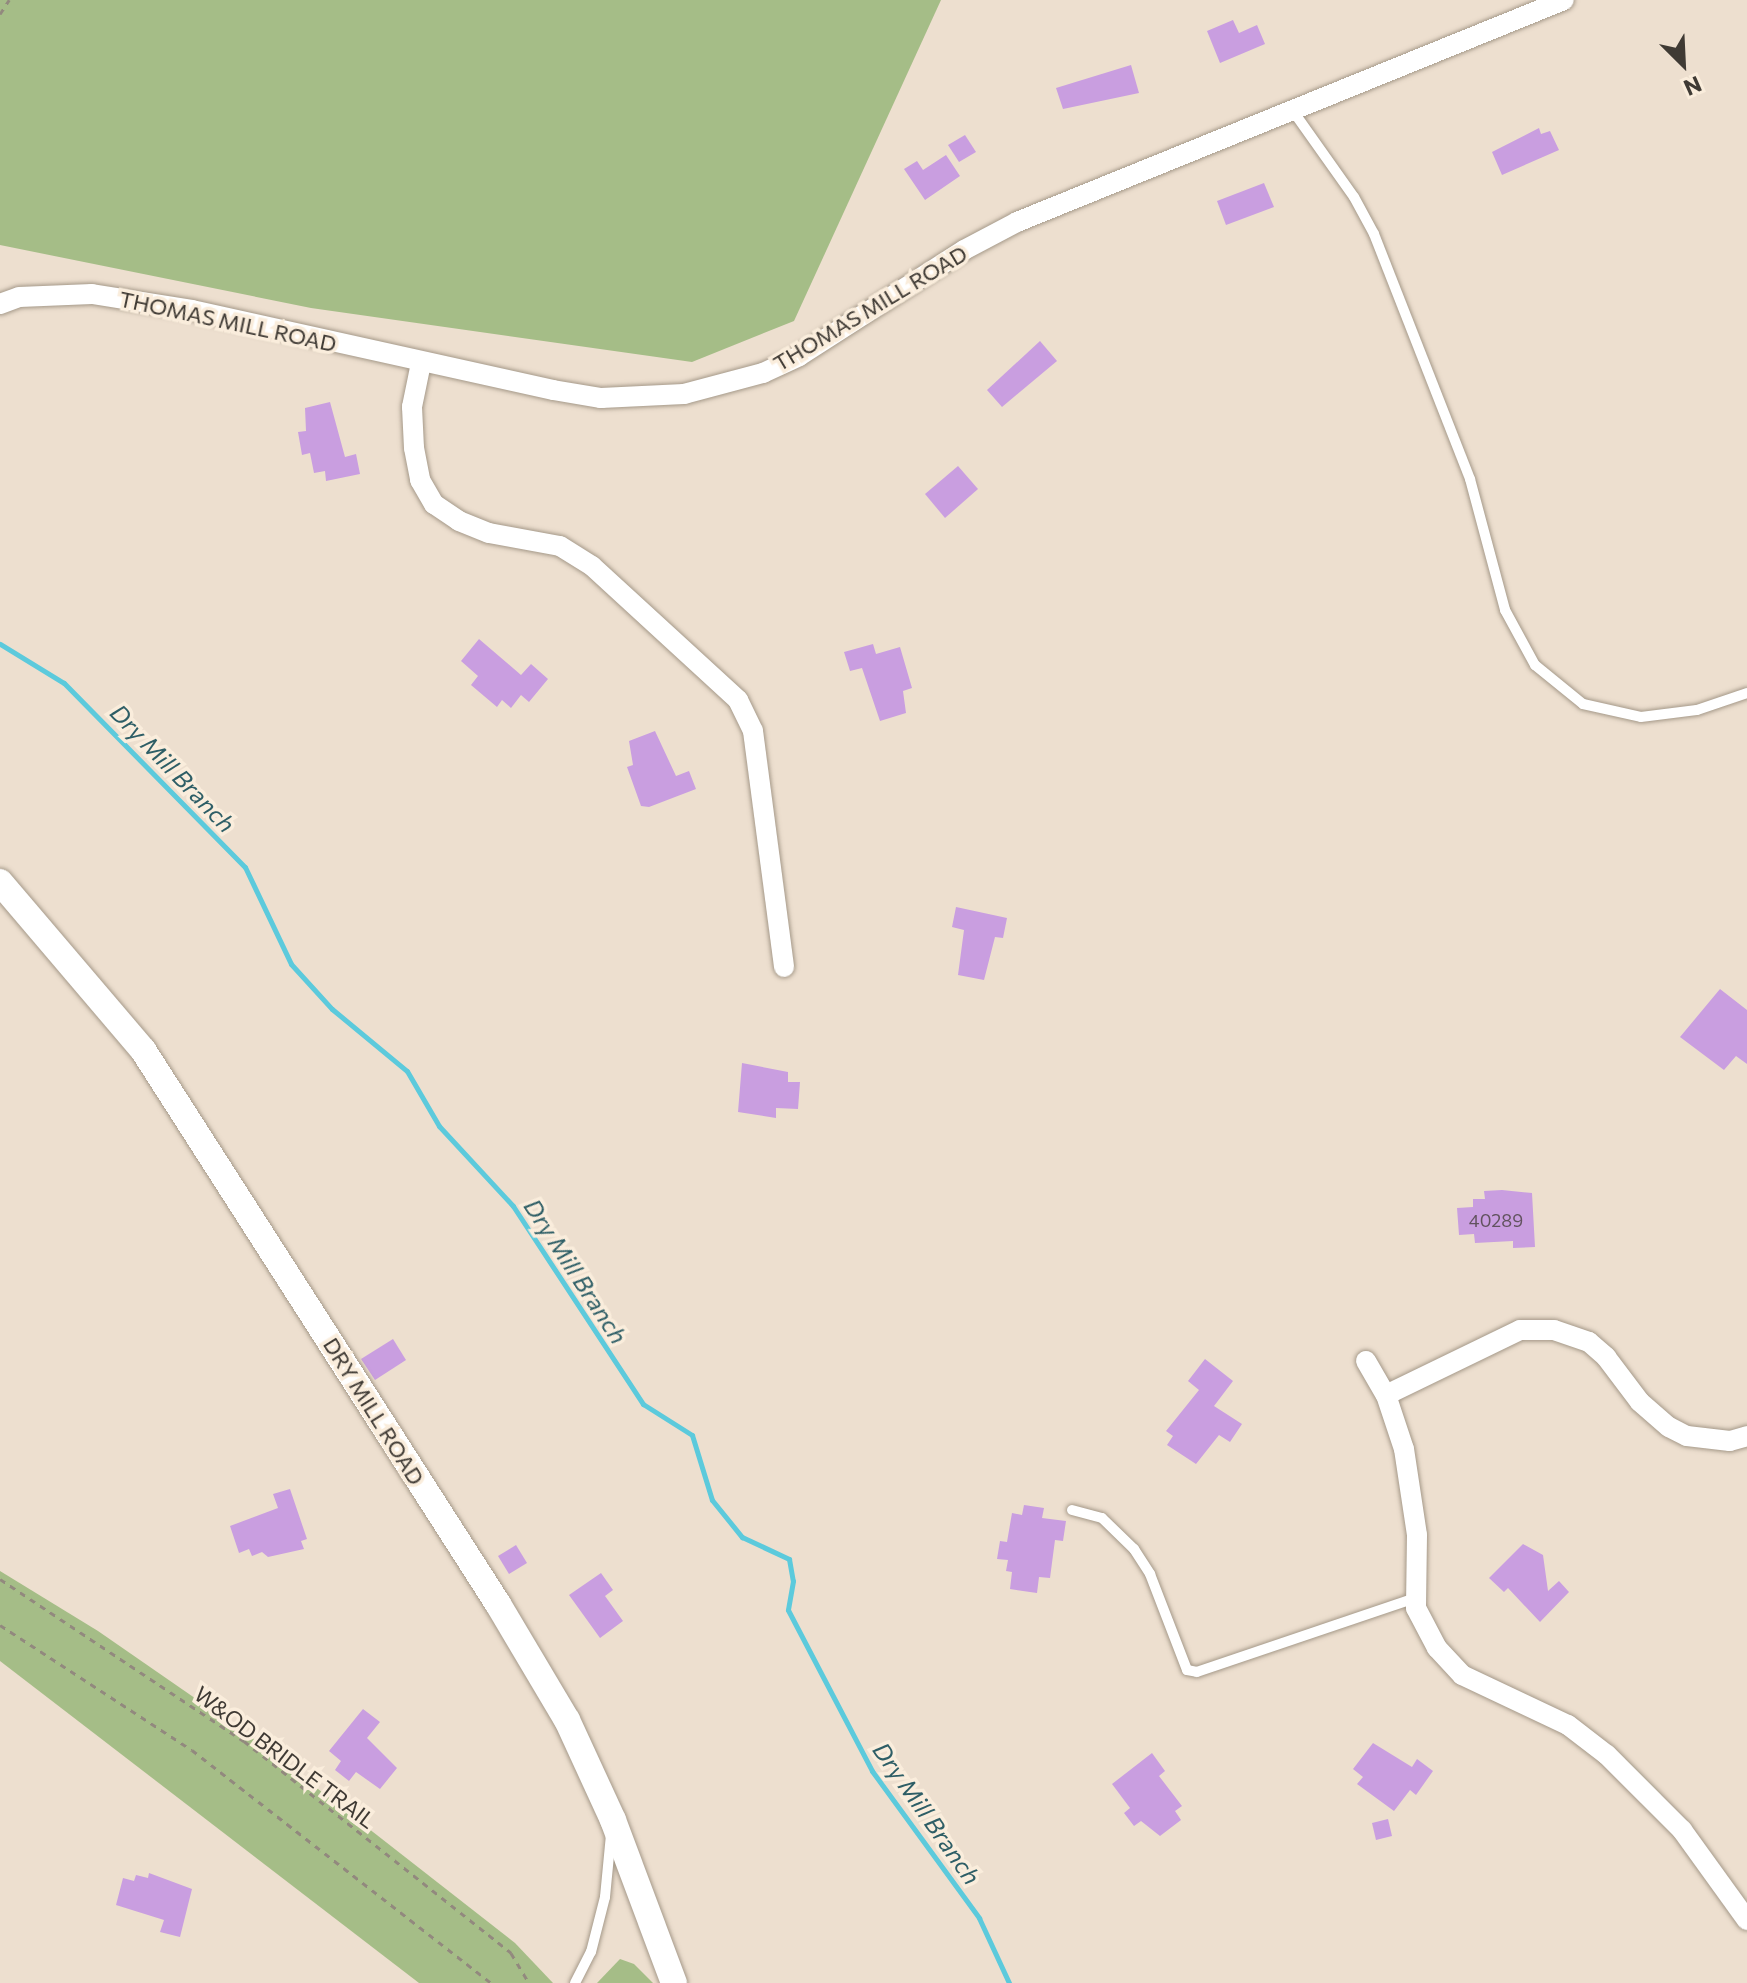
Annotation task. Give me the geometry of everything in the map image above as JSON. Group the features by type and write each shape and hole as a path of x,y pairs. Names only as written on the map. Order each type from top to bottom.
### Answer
{"street":[{"name":"THOMAS MILL ROAD","path":"0,304 19,297 92,294 192,310 421,363 601,398 647,398 724,386 799,356 964,250 1017,222 1564,0"},
{"path":"421,363 412,407 414,448 420,480 434,504 469,525 560,546 592,566 738,700 753,731 784,967"},
{"name":"DRY MILL ROAD","path":"0,882 143,1050 498,1604 567,1720 613,1820 674,1983"},
{"path":"1386,1395 1520,1330 1554,1330 1589,1342 1669,1427 1716,1440 1747,1436"},
{"path":"1366,1361 1386,1395 1413,1491 1416,1598 1437,1648 1462,1675 1568,1725 1607,1755 1682,1830 1747,1920"}],"lane":[{"path":"1293,111 1354,197 1374,234 1470,479 1505,610 1535,665 1558,689 1583,704 1641,717 1697,710 1747,693"},
{"path":"1072,1510 1102,1518 1134,1549 1150,1574 1187,1670 1197,1672 1416,1598"},
{"path":"575,1983 591,1952 605,1897 613,1820"}],"path":[{"path":"0,14 9,0"},
{"name":"W&OD BRIDLE TRAIL","path":"0,1579 244,1741 511,1953 529,1983"},
{"path":"0,1625 192,1750 491,1983"}],"green space":[{"path":"0,0 941,0 794,321 692,362 311,308 0,245"},
{"path":"0,1571 98,1631 254,1739 515,1943 553,1983 419,1983 0,1661"},
{"path":"620,1959 634,1964 653,1983 597,1983"}],"building":[{"path":"1233,20 1239,33 1257,25 1265,44 1220,63 1207,31"},
{"path":"1131,65 1139,93 1063,109 1056,88"},
{"path":"1539,128 1541,134 1550,131 1559,150 1502,175 1492,152"},
{"path":"965,135 976,152 959,162 948,145"},
{"path":"946,155 960,176 925,200 904,169 917,161 923,170"},
{"path":"1264,183 1274,207 1226,225 1217,201"},
{"path":"1040,341 1057,361 1002,407 987,390"},
{"path":"330,402 345,457 356,454 360,474 326,481 325,471 314,473 310,453 302,455 298,432 306,431 305,408"},
{"path":"958,466 978,489 945,518 925,494"},
{"path":"479,639 521,675 531,664 548,679 529,702 521,695 511,708 502,700 497,707 471,685 478,676 461,661"},
{"path":"873,644 876,654 900,647 912,688 903,691 906,713 880,721 862,668 850,671 844,652"},
{"path":"655,731 676,776 689,771 696,789 649,807 641,806 627,767 633,765 629,741"},
{"path":"956,907 1007,918 1003,938 995,937 984,980 958,975 964,930 952,927"},
{"path":"1720,989 1747,1010 1747,1064 1736,1056 1724,1070 1680,1037"},
{"path":"742,1063 788,1072 788,1082 800,1082 798,1109 776,1108 776,1118 738,1112"},
{"path":"1484,1191 1532,1193 1535,1247 1513,1248 1513,1241 1475,1243 1474,1234 1459,1235 1457,1208 1473,1207 1473,1199 1485,1199"},
{"path":"393,1339 406,1360 375,1380 361,1359"},
{"path":"1205,1359 1233,1381 1214,1406 1242,1424 1230,1442 1219,1435 1196,1464 1167,1445 1173,1436 1166,1431 1199,1390 1188,1381"},
{"path":"290,1489 307,1539 301,1541 304,1549 268,1557 262,1552 252,1556 249,1549 239,1553 230,1526 278,1508 273,1494"},
{"path":"1024,1505 1044,1508 1042,1518 1066,1521 1063,1541 1055,1540 1050,1578 1039,1577 1037,1593 1010,1589 1012,1572 1006,1571 1008,1560 997,1559 1000,1541 1007,1542 1012,1513 1022,1515"},
{"path":"1523,1544 1543,1555 1548,1591 1559,1581 1569,1592 1540,1622 1508,1588 1504,1592 1489,1578"},
{"path":"516,1545 527,1563 509,1574 498,1556"},
{"path":"601,1573 613,1590 605,1596 623,1621 600,1638 569,1595"},
{"path":"363,1709 380,1722 367,1738 397,1768 380,1789 356,1772 349,1781 335,1770 341,1761 329,1751"},
{"path":"1373,1743 1412,1767 1417,1759 1433,1771 1416,1795 1410,1790 1394,1811 1357,1784 1363,1777 1353,1769"},
{"path":"1152,1753 1165,1771 1159,1776 1182,1806 1175,1811 1181,1820 1160,1836 1141,1821 1134,1826 1124,1813 1130,1808 1112,1784"},
{"path":"1388,1819 1392,1836 1376,1840 1372,1823"},
{"path":"149,1873 192,1889 180,1937 160,1932 164,1920 116,1905 123,1878 134,1881 136,1875 148,1878"}],"waterway":[{"name":"Dry Mill Branch","path":"0,644 64,683 245,867 291,964 332,1009 407,1071 439,1126 513,1206 643,1404 692,1435 712,1500 742,1537 789,1559 793,1581 788,1610 872,1771 979,1918 1009,1983"}]}
